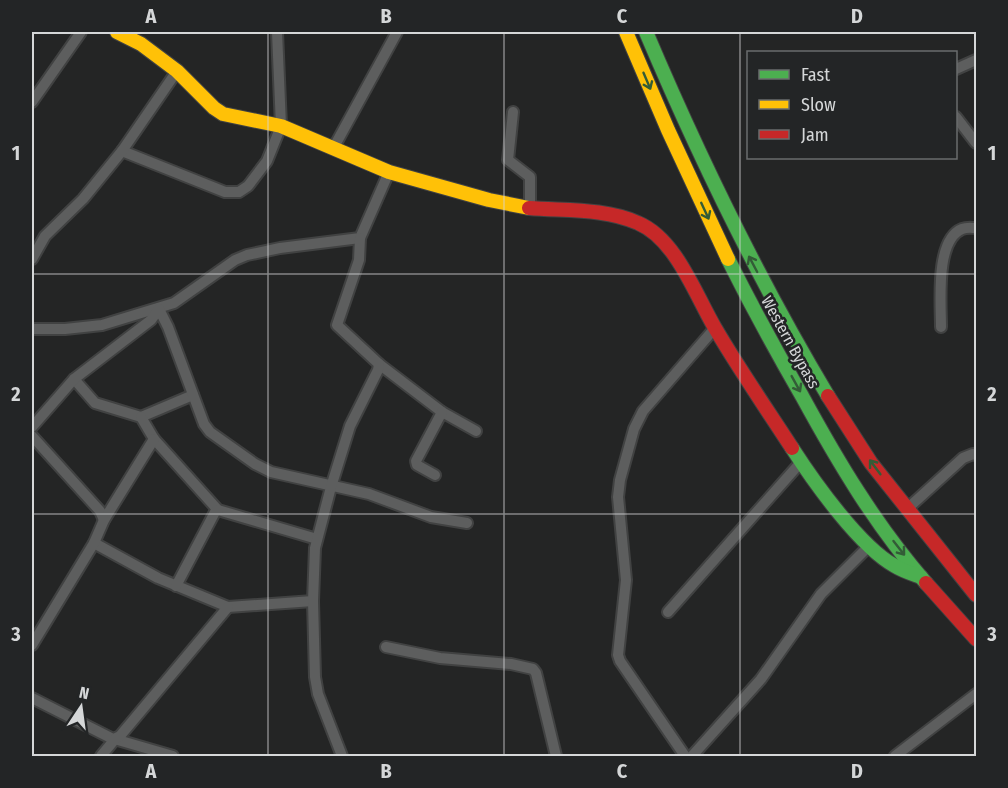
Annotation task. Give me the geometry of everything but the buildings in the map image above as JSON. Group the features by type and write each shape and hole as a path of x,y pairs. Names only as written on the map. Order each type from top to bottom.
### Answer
{"main road":[{"path":"117,32 141,44 177,71 223,114 281,126 389,172 489,200 530,208 608,214 638,223 658,235 682,268 715,328 825,496 869,546 894,566 921,577"},
{"name":"Western Bypass","path":"626,32 719,241 756,314 843,471 921,577 976,639"},
{"name":"Western Bypass","path":"646,32 696,150 787,328 871,462 976,595"}],"street":[{"path":"32,102 81,32"},
{"path":"122,151 225,192 239,192 248,186 267,160 281,126 277,32"},
{"path":"334,147 397,32"},
{"path":"957,69 976,60"},
{"path":"32,259 45,236 83,199 122,151 177,71"},
{"path":"513,112 508,160 530,177 530,208"},
{"path":"957,118 976,143"},
{"path":"389,172 360,238 359,260 337,325 379,364 442,412 476,431"},
{"path":"941,327 942,262 948,244 957,232 965,227 976,228"},
{"path":"32,329 102,325 174,303 235,260 247,255 280,248 360,238"},
{"path":"32,427 74,380 151,320 159,309"},
{"path":"159,309 168,327 204,424 210,432 255,464 271,472 369,494 431,517 467,523"},
{"path":"685,756 618,655 626,580 618,497 620,480 634,429 643,411 715,328"},
{"path":"342,756 318,694 315,677 313,601 317,539 350,426 379,364"},
{"path":"74,380 95,403 141,417 193,395"},
{"path":"435,475 417,465 416,461 442,412"},
{"path":"141,417 154,438 218,510 317,539"},
{"path":"32,436 100,511 104,520"},
{"path":"32,645 154,438"},
{"path":"907,509 963,458 976,455"},
{"path":"668,612 801,462"},
{"path":"176,586 218,510"},
{"path":"94,543 140,570 228,607 313,601"},
{"path":"692,756 761,679 821,594 869,546"},
{"path":"101,756 228,607"},
{"path":"386,647 440,658 511,664 533,669 536,673 556,756"},
{"path":"895,756 976,694"},
{"path":"32,698 111,738 173,756"}],"traffic: fast":[{"path":"646,32 731,217 777,307 828,396"},
{"path":"728,259 773,345 844,469 874,516 926,583"},
{"path":"792,448 839,513 867,544 895,566 921,577"}],"traffic: slow":[{"path":"117,32 141,44 177,71 223,114 281,126 389,172 489,200 529,208"},
{"path":"626,32 668,130 728,259"}],"traffic: jam":[{"path":"529,208 585,211 625,218 638,223 663,241 674,254 724,343 792,448"},
{"path":"828,396 871,463 976,595"},
{"path":"926,583 976,639"}]}
